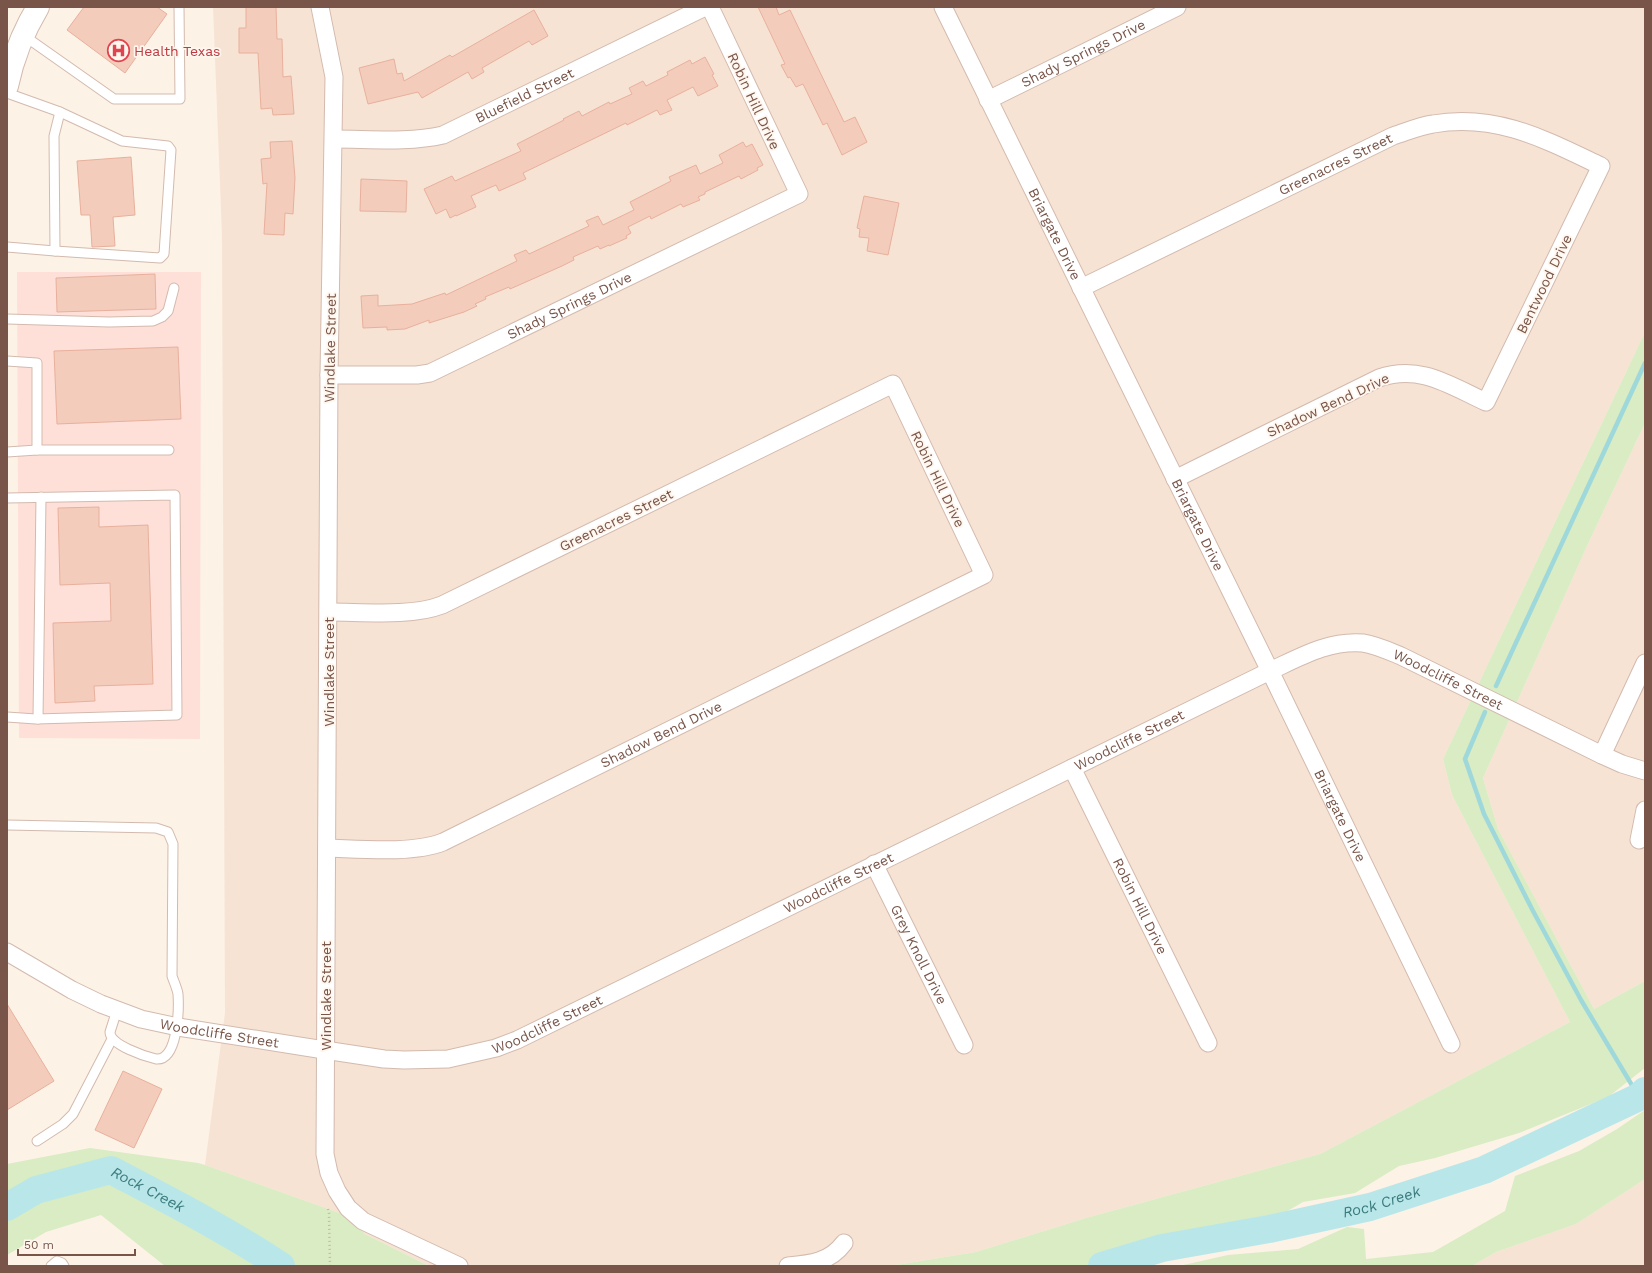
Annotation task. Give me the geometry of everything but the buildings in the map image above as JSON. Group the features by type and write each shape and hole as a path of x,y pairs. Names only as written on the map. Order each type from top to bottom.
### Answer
{"street":[{"path":"7,86 11,66 26,26 38,7"},
{"name":"Windlake Street","path":"320,7 334,77 329,376 329,612 325,1154 329,1173 337,1191 348,1208 363,1221 459,1266"},
{"name":"Bluefield Street","path":"334,139 405,140 427,139 443,135 705,7"},
{"name":"Robin Hill Drive","path":"710,7 799,194"},
{"name":"Briargate Drive","path":"943,7 1451,1044"},
{"name":"Shady Springs Drive","path":"988,100 1177,7"},
{"name":"Greenacres Street","path":"1081,288 1393,136 1432,124 1451,121 1509,127 1537,136 1601,166"},
{"name":"Bentwood Drive","path":"1486,402 1601,166"},
{"name":"Shady Springs Drive","path":"329,376 430,374 799,194"},
{"name":"Shadow Bend Drive","path":"1175,479 1389,374 1405,373 1428,376 1486,402"},
{"name":"Robin Hill Drive","path":"893,384 984,575"},
{"name":"Greenacres Street","path":"329,612 413,612 430,610 893,384"},
{"name":"Shadow Bend Drive","path":"327,848 411,849 430,847 443,842 984,575"},
{"name":"Woodcliffe Street","path":"7,952 72,990 117,1010 141,1019 178,1027 384,1059 448,1059 496,1048 517,1040 874,864 1270,672 1323,647 1343,643 1364,644 1384,649 1401,656 1602,755 1622,764 1645,771"},
{"path":"1602,755 1645,663"},
{"name":"Robin Hill Drive","path":"1072,768 1208,1043"},
{"path":"1639,840 1645,810"},
{"name":"Grey Knoll Drive","path":"874,864 964,1045"},
{"path":"788,1266 808,1264 827,1259 838,1252 844,1243"}],"lane":[{"path":"23,35 114,99 180,99 179,7"},
{"path":"7,92 60,112 122,141 168,146 171,150 164,254 160,258 7,247"},
{"path":"55,251 54,136 60,112"},
{"path":"7,319 108,322 153,321 162,317 168,311 174,288"},
{"path":"7,361 37,363 38,450"},
{"path":"7,452 38,450 169,450"},
{"path":"7,498 175,495 177,715 38,719 7,717"},
{"path":"38,719 41,498"},
{"path":"7,825 156,828 168,832 173,844 172,976 178,993 178,1027 168,1052 162,1058 158,1059 120,1045 112,1039 110,1032 117,1010"},
{"path":"37,1141 63,1124 73,1114 112,1039"},
{"path":"51,1266 57,1261 64,1266"}],"path":[{"path":"329,1227 330,1266"}],"shaded area":[{"path":"213,7 1645,7 1645,332 1443,759 1452,795 1570,1022 1320,1154 1086,1218 976,1252 890,1266 429,1266 365,1234 345,1215 205,1165 225,1013 222,235"},
{"path":"17,272 201,272 200,739 19,738"},
{"path":"1645,423 1645,981 1594,1009 1498,829 1483,778 1587,546"},
{"path":"1645,1179 1645,1266 1472,1266 1496,1252 1576,1224"}],"green space":[{"path":"1645,332 1645,423 1587,546 1483,778 1498,829 1594,1009 1645,981 1645,1068 1608,1097 1519,1133 1435,1158 1399,1166 1355,1193 1303,1202 1277,1217 1174,1242 1130,1266 890,1266 976,1252 1086,1218 1320,1154 1570,1022 1452,795 1443,759"},
{"path":"1645,1110 1645,1179 1576,1224 1496,1252 1472,1266 1179,1266 1228,1255 1298,1249 1347,1227 1364,1229 1366,1259 1433,1252 1505,1211 1515,1176 1579,1151 1617,1129"},
{"path":"90,1148 205,1165 345,1215 365,1234 429,1266 165,1266 101,1215 46,1232 7,1255 7,1164"}],"waterway":[{"path":"1496,686 1645,363"},
{"path":"1485,712 1465,759 1484,814 1533,911 1581,1000 1639,1097"},
{"name":"Rock Creek","path":"1102,1266 1162,1248 1269,1229 1370,1207 1484,1170 1639,1097 1645,1091"},
{"name":"Rock Creek","path":"7,1207 36,1190 111,1170 219,1228 281,1266"}],"place":[{"name":"Health Texas","path":"118,51"}]}
